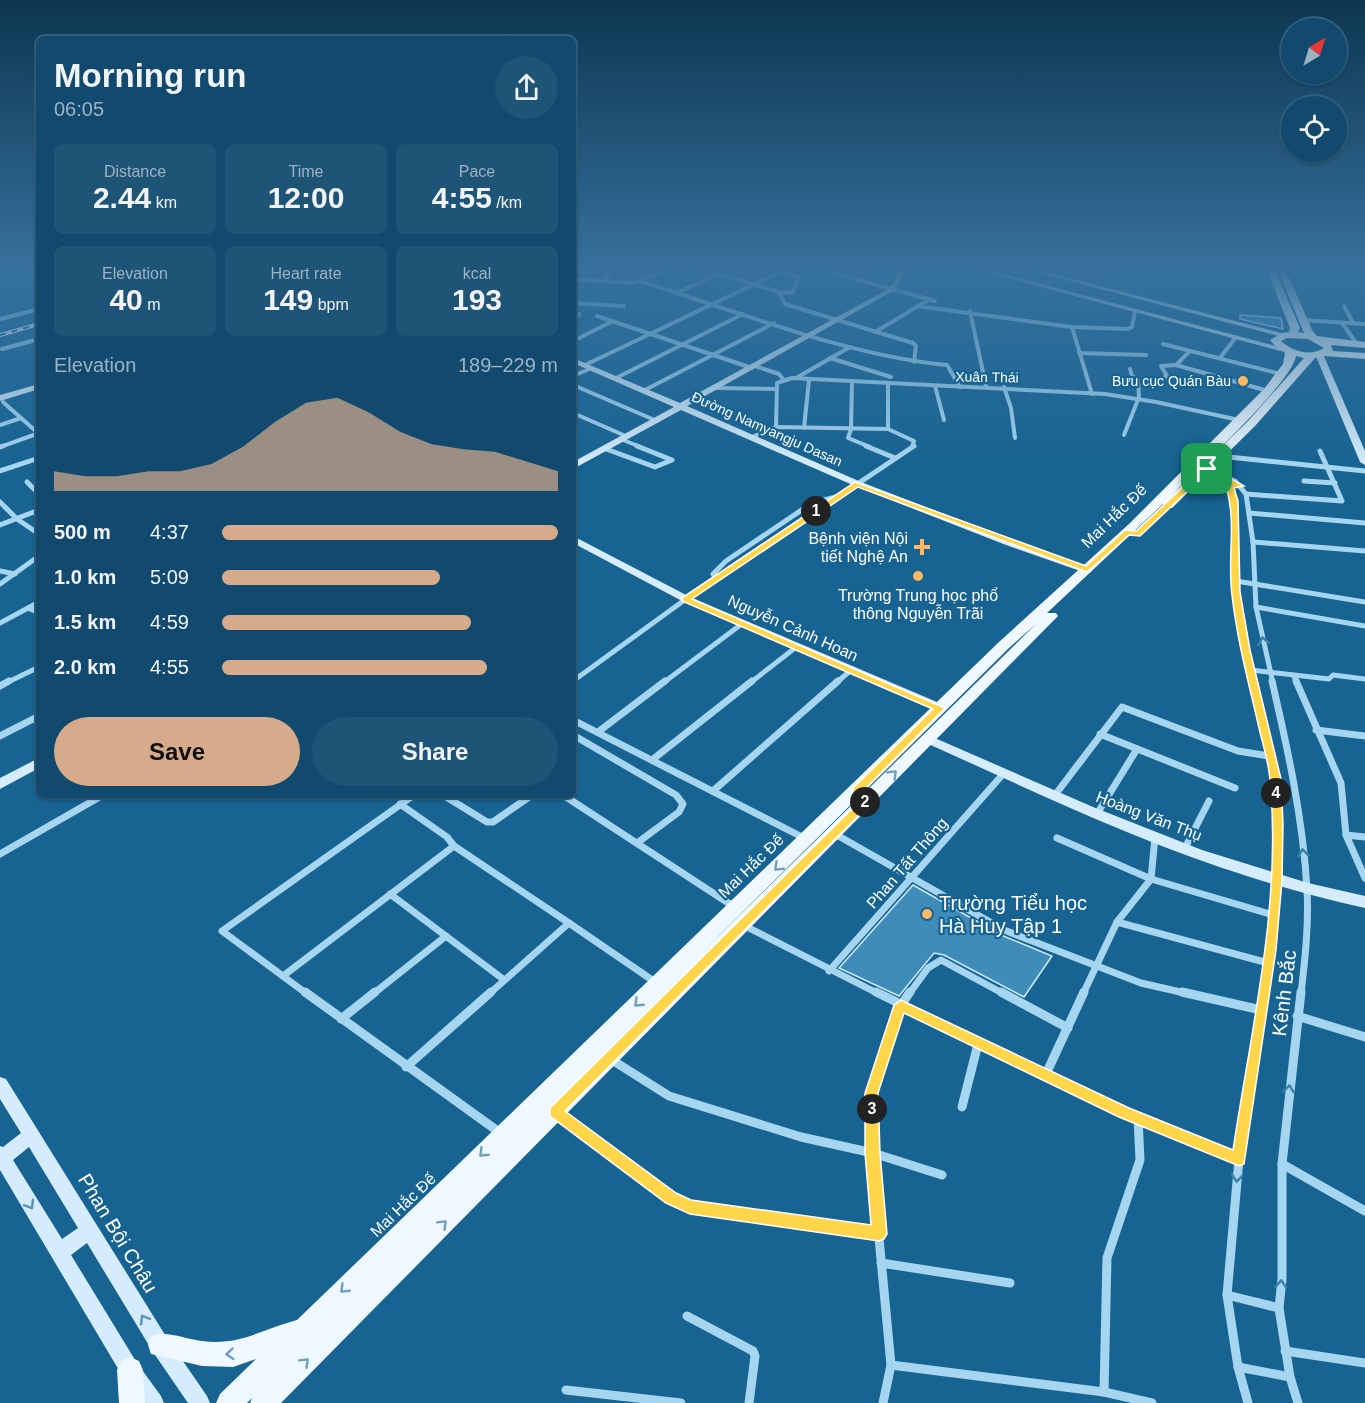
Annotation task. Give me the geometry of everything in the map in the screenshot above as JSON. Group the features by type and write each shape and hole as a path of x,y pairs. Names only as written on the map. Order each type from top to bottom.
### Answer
{"main road":[{"name":"Mai Hắc Đế","path":"263,1403 609,1058 807,839 928,739 1010,647 1087,570 1133,533 1268,391 1291,359 1288,342 1292,333"},
{"path":"1310,333 1318,348"},
{"path":"1288,342 1365,356"},
{"path":"1288,342 1318,348 1361,344"},
{"name":"Mai Hắc Đế","path":"229,1403 658,984 834,833 863,794 940,708 1209,466 1318,348"},
{"path":"160,1345 202,1354 233,1355 304,1328"},
{"path":"130,1370 132,1403"}],"street":[{"path":"576,374 650,333"},
{"path":"652,333 713,355 779,374 783,379 777,383 776,427"},
{"path":"616,378 703,333"},
{"path":"645,390 754,333"},
{"path":"806,333 850,347 914,362 949,366 960,387"},
{"path":"576,464 814,333"},
{"path":"880,333 915,344 914,362"},
{"path":"975,333 986,386"},
{"path":"1074,333 1092,394"},
{"path":"1222,333 1288,342"},
{"path":"1257,333 1288,342"},
{"path":"1220,358 1236,337"},
{"path":"2,349 36,340"},
{"path":"1163,344 1281,374"},
{"path":"794,379 850,347"},
{"path":"1318,348 1364,459"},
{"path":"1176,365 1190,351"},
{"path":"1079,353 1146,355"},
{"path":"830,358 891,377"},
{"name":"Đường Namyangju Dasan","path":"576,361 857,484 1087,570"},
{"path":"1160,379 1167,376 1161,366 1176,365 1268,391"},
{"path":"1124,435 1125,426 1141,401 1138,380 1132,376 1130,369"},
{"name":"Xuân Thái","path":"783,379 960,387 986,386 1092,394 1239,420"},
{"path":"804,428 809,380"},
{"path":"852,382 851,429 848,438 895,458"},
{"path":"888,384 888,429"},
{"path":"576,386 657,421"},
{"path":"935,386 944,420"},
{"path":"1,401 36,387"},
{"path":"1004,387 1011,408 1015,438"},
{"path":"716,388 777,389"},
{"path":"1,401 36,392"},
{"path":"1,401 36,430"},
{"path":"576,414 672,460 655,468 606,449"},
{"path":"0,424 21,418"},
{"path":"576,679 716,579 914,446 914,441 888,429 776,427 752,437"},
{"path":"0,447 36,434"},
{"path":"1246,494 1341,501 1320,451"},
{"path":"0,471 36,459"},
{"path":"1209,466 1328,466 1365,471"},
{"path":"1209,466 1229,487 1240,486"},
{"name":"Kênh Bắc","path":"1209,466 1240,486 1246,494 1253,542 1256,607 1294,779 1307,889 1306,949 1282,1164 1282,1279 1279,1308 1290,1377 1298,1403"},
{"path":"1304,481 1335,483"},
{"path":"27,483 36,491"},
{"name":"Kênh Bắc","path":"1229,487 1234,501 1236,592 1275,779 1276,880 1273,915 1239,1159 1227,1295 1238,1367 1248,1403"},
{"path":"716,579 713,574 716,568 791,517 812,503 837,497"},
{"path":"0,502 17,519 36,532"},
{"path":"0,525 36,511"},
{"path":"1249,513 1365,524"},
{"path":"783,514 801,521"},
{"name":"Nguyễn Cảnh Hoan","path":"576,541 686,600 940,708"},
{"path":"1253,542 1365,551"},
{"path":"0,584 36,558"},
{"path":"0,571 15,574"},
{"path":"1236,581 1365,602"},
{"path":"0,623 36,604"},
{"path":"1256,607 1365,626"},
{"path":"28,608 36,612"},
{"path":"598,732 743,623"},
{"path":"652,760 795,648"},
{"path":"0,686 36,669"},
{"path":"1251,670 1329,679 1333,675 1365,679"},
{"path":"713,791 850,671"},
{"path":"1293,675 1341,783 1346,835 1365,878"},
{"path":"1055,795 1119,708 1124,707 1238,751 1269,756"},
{"path":"0,736 36,718"},
{"path":"576,721 807,839"},
{"path":"1316,730 1365,736"},
{"path":"1100,734 1235,788"},
{"path":"576,737 676,795 683,804 679,812 637,843"},
{"name":"Hoàng Văn Thụ","path":"928,739 1097,813 1185,848 1276,880 1365,902"},
{"path":"1097,813 1137,749"},
{"path":"0,784 36,764"},
{"name":"Phan Tất Thông","path":"829,971 1004,773"},
{"path":"0,854 98,798"},
{"path":"409,798 222,931 406,1067 502,1134"},
{"path":"448,798 487,822 493,822 528,798"},
{"path":"568,798 637,843 739,916 829,971 1138,1119 1239,1159"},
{"path":"1185,848 1209,801"},
{"path":"400,804 447,837 454,846 658,984"},
{"path":"834,833 1004,930 1141,983 1261,1010"},
{"path":"1346,835 1365,837"},
{"path":"1046,1074 1117,922 1151,879 1155,836"},
{"path":"1058,838 1151,879 1273,915"},
{"path":"283,976 454,846"},
{"path":"390,894 503,979"},
{"path":"1117,922 1268,963"},
{"path":"406,1067 569,923"},
{"path":"341,1019 446,936"},
{"path":"883,1403 891,1365 873,1153 872,1093 901,1005 928,968 941,960 1068,1028"},
{"path":"1297,1016 1365,1037"},
{"path":"962,1107 978,1044"},
{"path":"609,1058 669,1096 801,1137 873,1153 942,1175"},
{"name":"Phan Bội Châu","path":"0,1084 160,1345 200,1403"},
{"path":"555,1112 671,1198 690,1207 879,1234"},
{"path":"1104,1392 1107,1258 1140,1161 1138,1119"},
{"path":"32,1135 1,1156 130,1370 154,1403"},
{"path":"1282,1164 1365,1211"},
{"path":"59,1253 90,1230"},
{"path":"881,1263 1010,1283"},
{"path":"1227,1295 1279,1308"},
{"path":"687,1316 753,1351 755,1356 749,1403"},
{"path":"1285,1351 1365,1363"},
{"path":"891,1365 1104,1392 1152,1403"},
{"path":"1238,1367 1290,1377"},
{"path":"566,1390 681,1403"}],"building":[{"name":"Trường Tiểu học Hà Huy Tập 1","path":"913,885 1001,935 1052,956 1024,997 944,955 934,953 899,996 839,968"}],"railway":[{"path":"0,335 5,333"}],"place":[{"name":"Bưu cục Quán Bàu","path":"1243,381"},
{"name":"Bệnh viện Nội tiết Nghệ An","path":"922,547"},
{"name":"Trường Trung học phổ thông Nguyễn Trãi","path":"918,576"},
{"name":"Trường Tiểu học Hà Huy Tập 1","path":"927,914"}],"route":[{"path":"1207,469 1229,478 1240,486 1229,487 1233,491 1234,501 1236,592 1245,650 1275,779 1278,824 1276,880 1269,950 1239,1159 1124,1113 1046,1074 978,1044 920,1012 901,1005 881,1059 872,1093 873,1153 879,1234 690,1207 671,1198 555,1112 870,797 857,790 940,708 686,600 857,484 1087,570 1128,531 1137,535 1207,469"}]}
